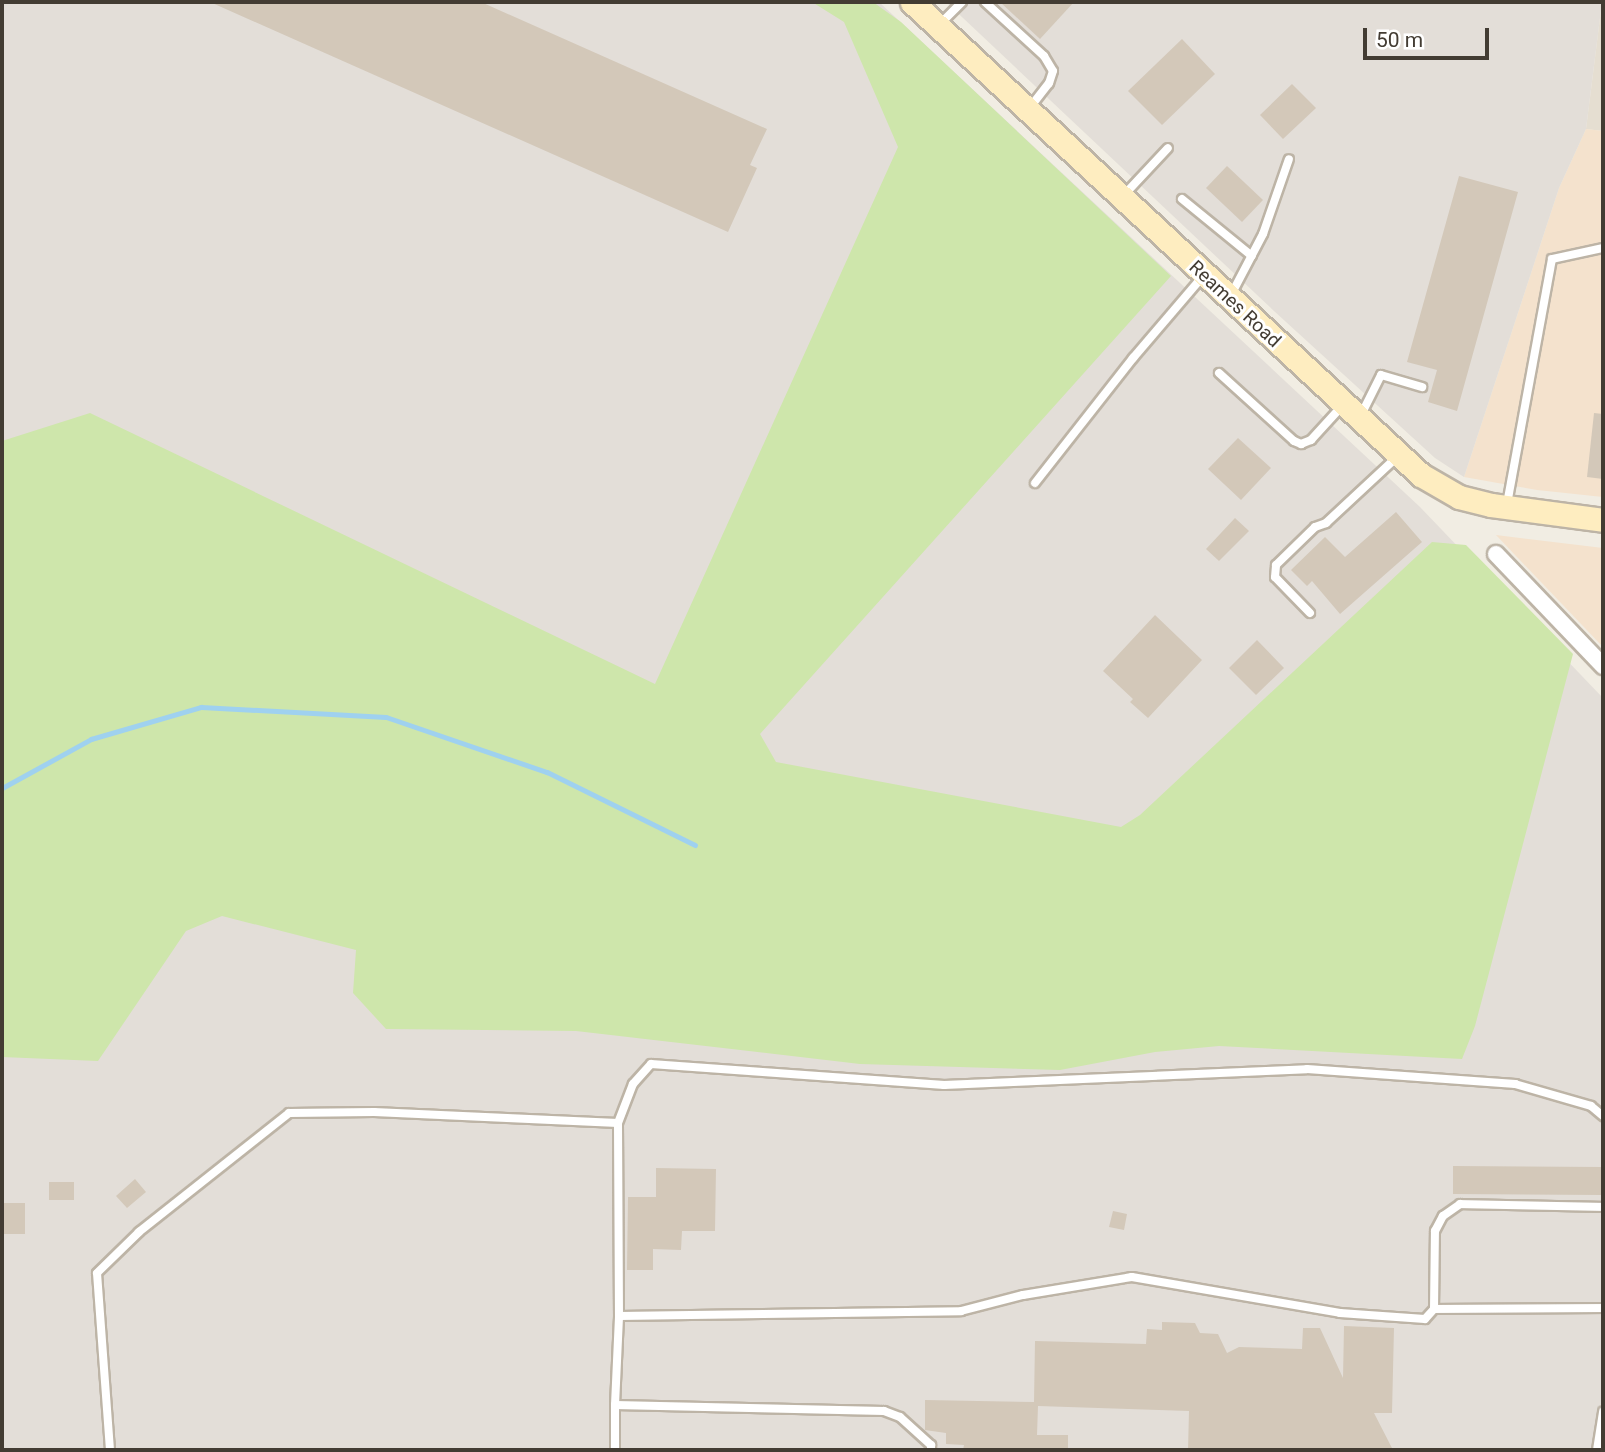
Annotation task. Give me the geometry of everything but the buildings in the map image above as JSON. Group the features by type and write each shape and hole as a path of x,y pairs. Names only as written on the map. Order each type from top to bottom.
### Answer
{"main road":[{"name":"Reames Road","path":"912,2 1398,456 1435,485 1459,497 1506,507 1603,520"}],"street":[{"path":"1496,554 1603,666"}],"lane":[{"path":"937,26 962,2"},
{"path":"985,2 1044,56 1053,71 1049,83 1028,110"},
{"path":"1122,198 1168,148"},
{"path":"1229,298 1264,234 1289,159"},
{"path":"1182,198 1251,256"},
{"path":"1506,507 1552,259 1603,248"},
{"path":"1035,483 1133,358 1204,275"},
{"path":"1219,373 1294,442 1301,444 1351,412 1381,374 1422,387"},
{"path":"1310,613 1275,577 1276,565 1315,527 1326,523 1398,456"},
{"path":"615,1450 619,1316 618,1123 633,1084 651,1064 944,1085 1307,1069 1515,1084 1591,1106 1603,1116"},
{"path":"110,1450 97,1273 139,1231 289,1113 374,1112 618,1123"},
{"path":"619,1316 961,1311 1023,1295 1132,1277 1340,1313 1425,1319 1434,1308 1435,1231 1443,1216 1460,1204 1603,1207"},
{"path":"1434,1308 1603,1308"},
{"path":"615,1405 884,1411 900,1417 931,1445 931,1450"},
{"path":"1597,1450 1603,1411"}],"shaded area":[{"path":"2,2 879,2 1420,507 1603,698 1603,1450 2,1450"},
{"path":"946,2 1602,2 1586,129 1559,188 1464,477 1435,458 1274,311"},
{"path":"1603,2 1603,131 1586,129"},
{"path":"1586,129 1603,131 1603,497 1537,490 1464,477 1559,188"},
{"path":"1496,535 1603,548 1603,647"}],"green space":[{"path":"812,2 873,2 901,22 1171,276 760,734 776,762 1121,827 1140,815 1432,542 1466,545 1573,654 1475,1026 1462,1059 1219,1046 1155,1052 1060,1070 860,1064 576,1031 386,1029 353,993 356,950 222,916 186,931 98,1061 2,1057 2,441 90,413 655,684 898,147 844,22"}],"waterway":[{"path":"2,788 91,739 201,707 386,717 547,772 695,845"}]}
